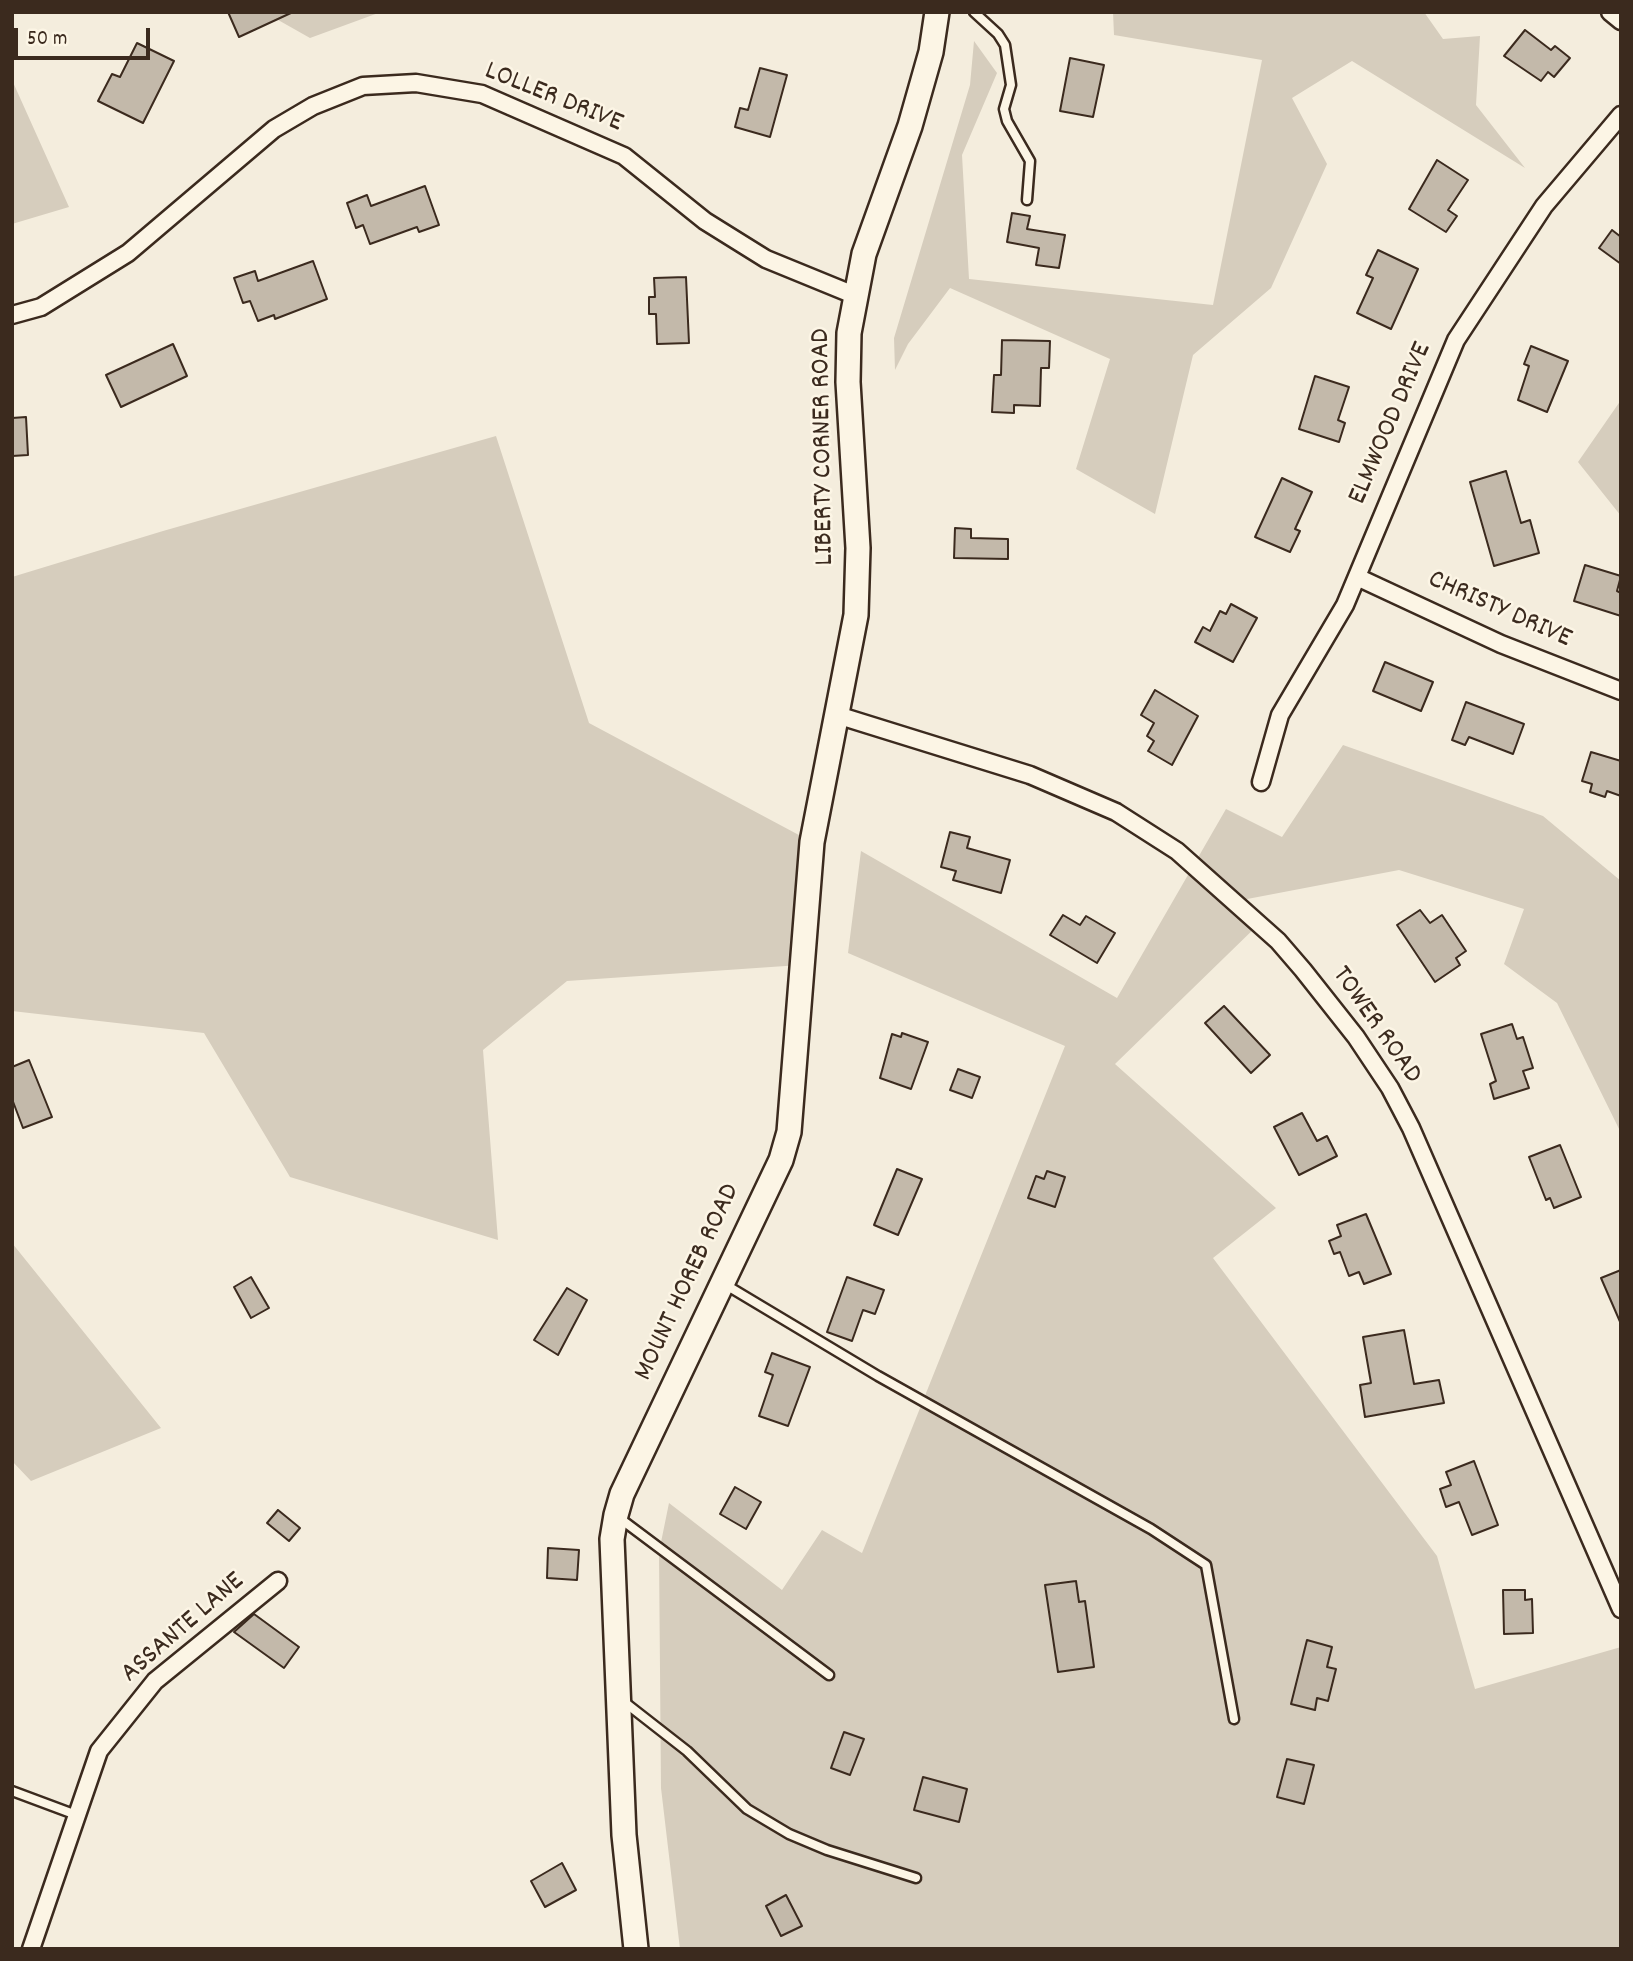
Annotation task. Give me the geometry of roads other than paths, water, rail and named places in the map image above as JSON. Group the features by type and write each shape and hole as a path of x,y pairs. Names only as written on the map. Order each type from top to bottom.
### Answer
{"street":[{"name":"LIBERTY CORNER ROAD","path":"853,640 858,548 848,364 854,295 870,236 910,126 931,52 937,12"},
{"path":"1610,12 1621,21"},
{"name":"LOLLER DRIVE","path":"12,315 41,307 128,253 274,129 303,111 363,86 416,83 482,94 624,156 705,221 766,259 854,295"},
{"name":"ELMWOOD DRIVE","path":"1261,782 1280,715 1345,606 1456,340 1544,206 1621,115"},
{"name":"CHRISTY DRIVE","path":"1357,577 1501,644 1621,691"},
{"name":"MOUNT HOREB ROAD","path":"636,1949 624,1835 612,1539 615,1515 622,1494 781,1160 789,1132 812,842 853,640"},
{"name":"TOWER ROAD","path":"837,715 1030,775 1116,812 1177,851 1278,941 1303,970 1383,1078 1411,1128 1621,1609"},
{"name":"ASSANTE LANE","path":"31,1949 79,1816 99,1751 155,1681 278,1581"}],"lane":[{"path":"974,12 998,34 1005,45 1010,85 1004,109 1007,121 1030,161 1027,200"},
{"path":"723,1283 878,1376 1151,1529 1206,1565 1234,1719"},
{"path":"615,1515 829,1675"},
{"path":"618,1697 687,1751 758,1815 789,1834 827,1850 916,1878"},
{"path":"12,1791 79,1816"}]}
